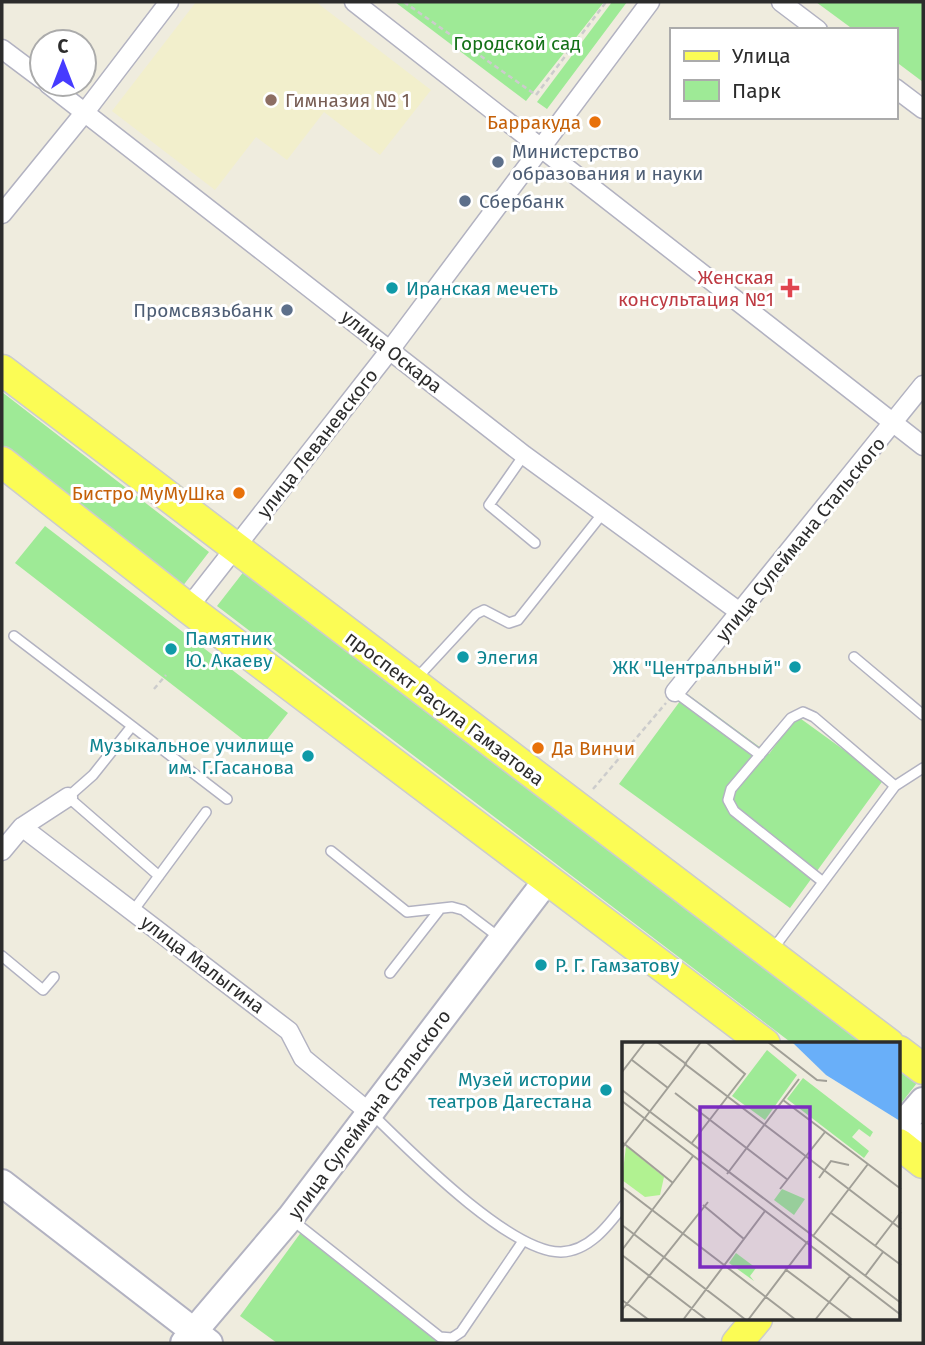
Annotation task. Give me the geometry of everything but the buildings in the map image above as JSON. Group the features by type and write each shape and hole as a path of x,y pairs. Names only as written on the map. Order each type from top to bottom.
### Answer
{"main road":[{"name":"проспект Расула Гамзатова","path":"2,370 886,1042"},
{"path":"2,462 188,608 762,1042"},
{"name":"улица Сулеймана Стальского","path":"194,1339 372,1114 548,881"},
{"name":"улица Сулеймана Стальского","path":"194,1339 372,1114 548,881"},
{"path":"900,1052 923,1069"},
{"path":"906,1146 905,1122 923,1101"},
{"path":"906,1146 923,1113"},
{"path":"2,1183 194,1339"},
{"path":"737,1343 756,1320"},
{"path":"758,1343 775,1320"}],"street":[{"path":"2,214 169,2"},
{"path":"354,2 923,446"},
{"name":"улица Леваневского","path":"188,608 390,350 650,2"},
{"path":"781,2 815,28"},
{"path":"2,49 28,68"},
{"path":"897,90 923,109"},
{"name":"улица Оскара","path":"66,98 524,455 741,613"},
{"name":"улица Сулеймана Стальского","path":"675,692 894,425 923,385"},
{"path":"2,852 22,828 68,797"},
{"name":"улица Малыгина","path":"22,828 289,1031 303,1058 372,1114"}],"lane":[{"path":"524,455 489,505 535,543"},
{"path":"412,683 476,614 484,610 509,623 517,620 603,513"},
{"path":"14,636 227,799"},
{"path":"854,657 923,715"},
{"path":"675,692 760,755"},
{"path":"823,883 734,811 727,800 731,789 791,718 803,712 895,786"},
{"path":"132,726 93,775 68,797 159,876"},
{"path":"769,953 895,786 923,768"},
{"path":"133,911 206,812"},
{"path":"331,851 407,912 440,908 463,909 502,939"},
{"path":"390,973 440,908"},
{"path":"2,956 43,989 54,977"},
{"path":"372,1114 422,1163 523,1241 543,1250 563,1252 589,1243 622,1207"},
{"path":"290,1218 440,1337 453,1338 461,1332 523,1241"}],"path":[{"path":"404,2 536,95 606,2"},
{"path":"154,690 166,675"},
{"path":"578,808 675,692"}],"shaded area":[{"name":"Гимназия № 1","path":"196,2 316,2 431,90 380,155 324,112 287,160 256,137 215,190 112,111"}],"green space":[{"name":"Городской сад","path":"395,2 604,2 526,101"},
{"path":"612,2 627,2 547,109 537,102"},
{"path":"816,2 923,2 923,82 897,62 897,28 851,28"},
{"path":"2,392 209,552 182,587 2,447"},
{"path":"45,526 288,713 258,751 15,563"},
{"path":"245,570 864,1042 790,1042 217,606"},
{"path":"686,693 769,754 797,716 884,779 790,908 619,784"},
{"path":"900,1069 917,1083 900,1105"},
{"path":"302,1231 451,1343 277,1343 240,1316"}],"place":[{"name":"Гимназия № 1","path":"271,100"},
{"name":"Барракуда","path":"595,122"},
{"name":"Министерство образования и науки","path":"498,162"},
{"name":"Сбербанк","path":"465,201"},
{"name":"Иранская мечеть","path":"392,288"},
{"name":"Женская консультация №1","path":"790,288"},
{"name":"Промсвязьбанк","path":"287,310"},
{"name":"Бистро МуМуШка","path":"239,493"},
{"name":"Памятник Ю. Акаеву","path":"171,649"},
{"name":"Элегия","path":"463,657"},
{"name":"ЖК \"Центральный\"","path":"795,667"},
{"name":"Да Винчи","path":"538,748"},
{"name":"Музыкальное училище им. Г.Гасанова","path":"308,756"},
{"name":"Р. Г. Гамзатову","path":"541,965"},
{"name":"Музей истории театров Дагестана","path":"606,1090"}]}
